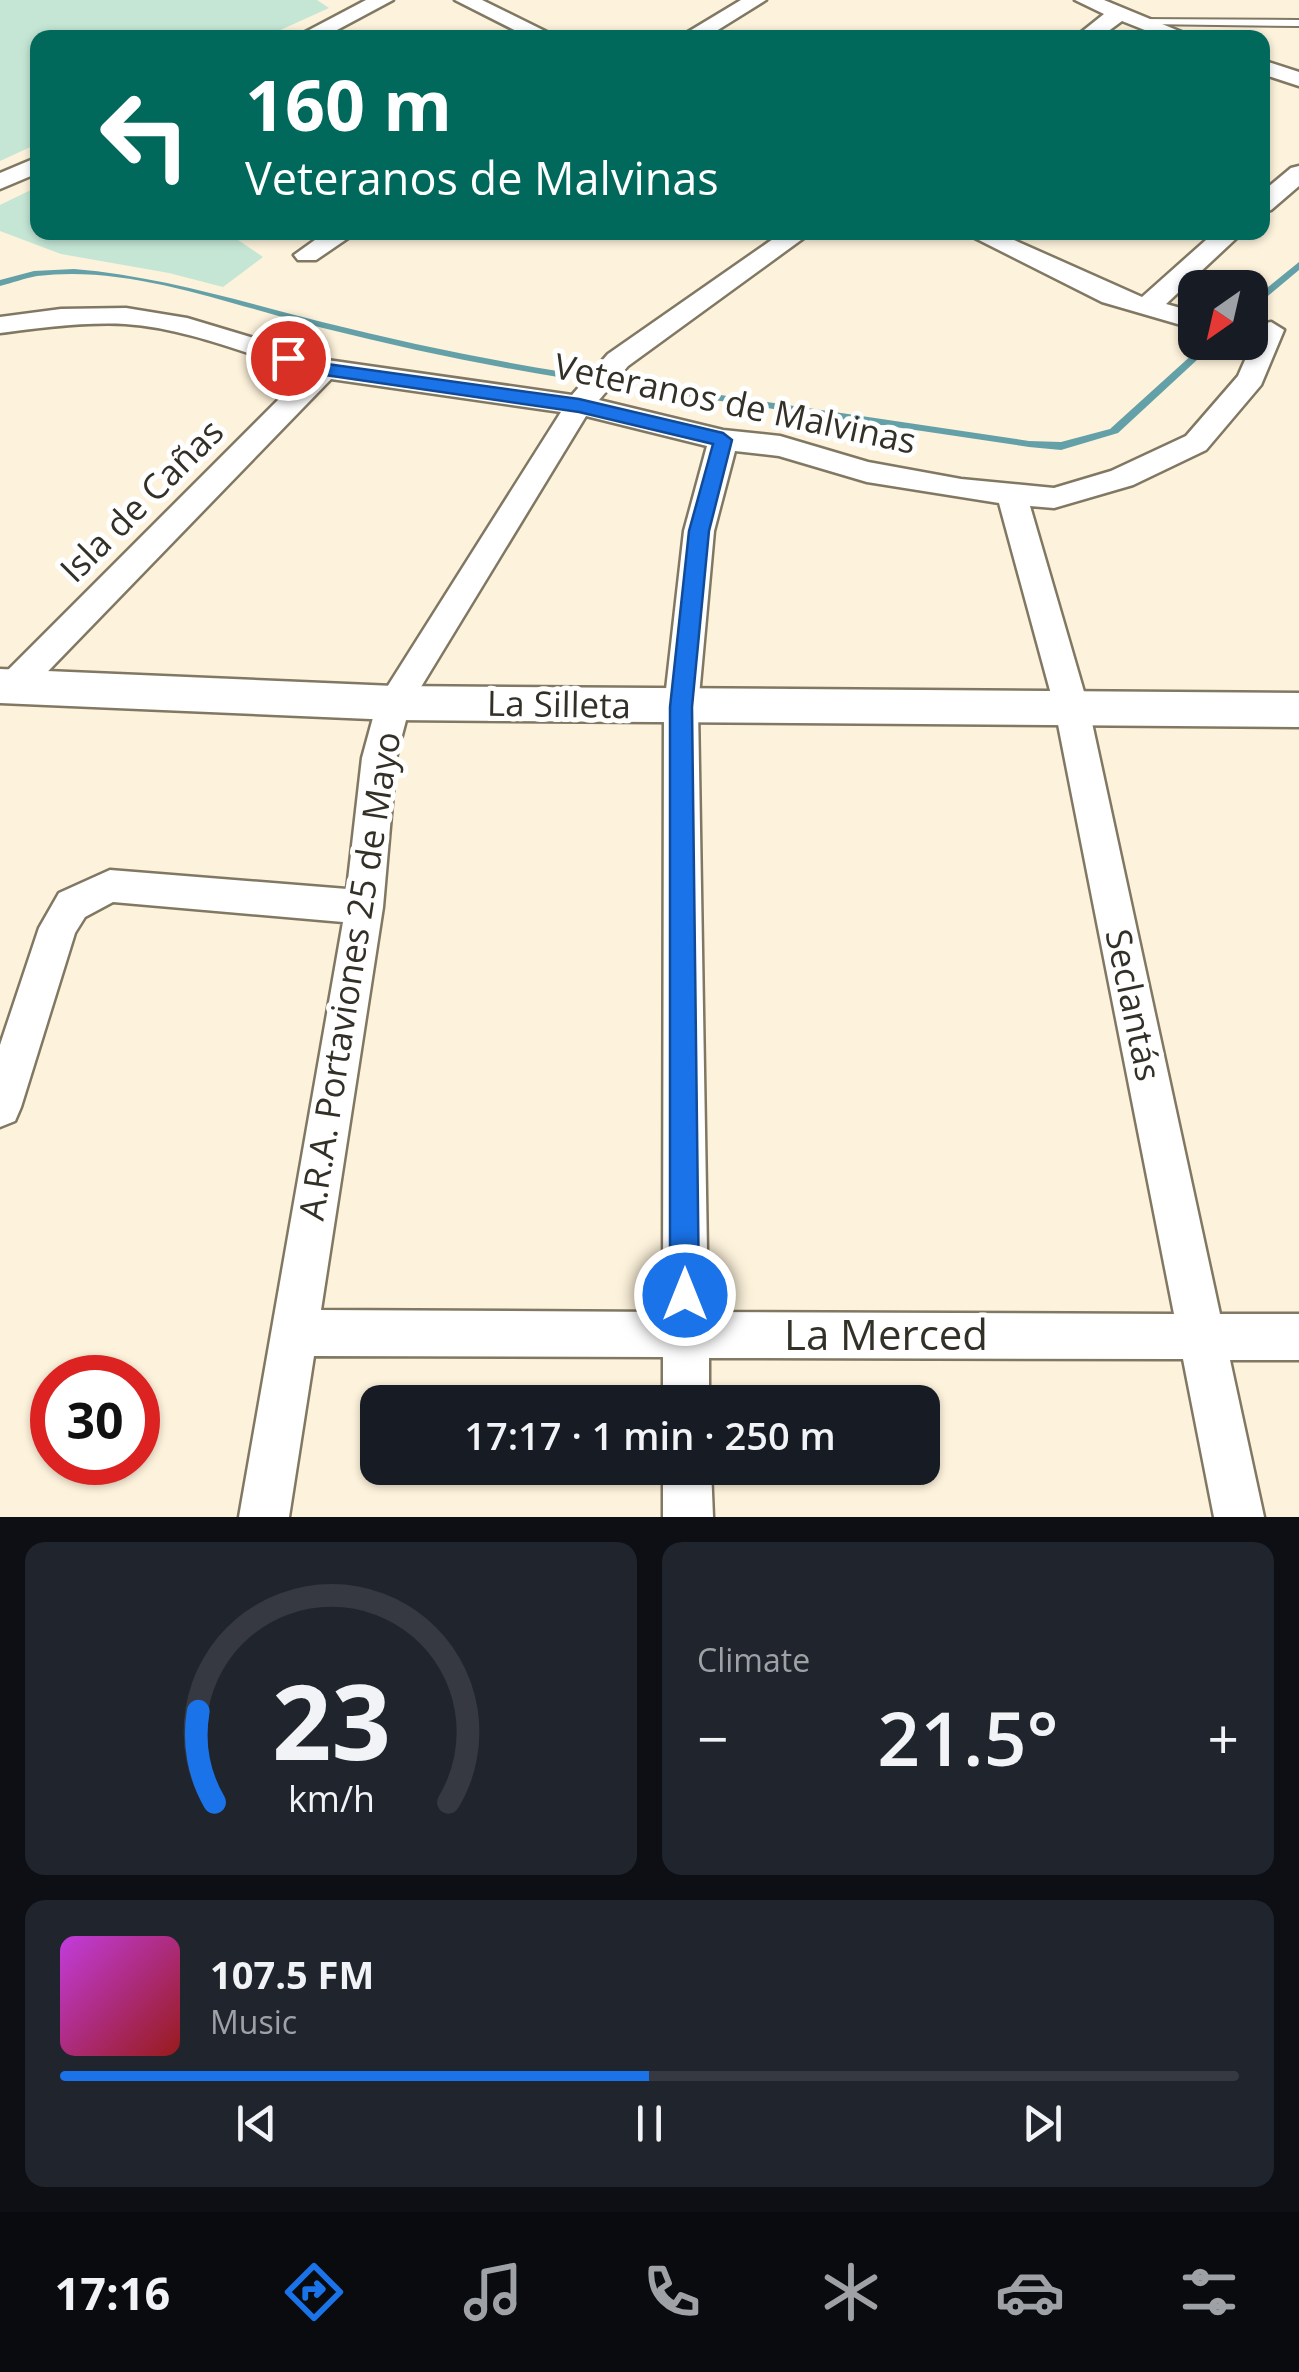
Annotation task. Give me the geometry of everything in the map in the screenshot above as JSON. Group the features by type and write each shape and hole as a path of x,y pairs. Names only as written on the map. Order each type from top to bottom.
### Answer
{"street":[{"path":"321,30 383,0"},
{"path":"465,0 531,30"},
{"path":"702,30 756,0"},
{"path":"1084,0 1128,6 1143,22 1164,30"},
{"path":"1095,30 1128,6"},
{"path":"1270,69 1299,80"},
{"path":"0,182 30,168"},
{"path":"1270,198 1299,174"},
{"path":"307,255 332,240"},
{"name":"A.R.A. Portaviones 25 de Mayo","path":"264,1517 364,907 379,758 394,702 579,406 618,360 789,240"},
{"path":"992,240 1110,296 1178,317"},
{"path":"1144,308 1222,240"},
{"name":"Veteranos de Malvinas","path":"0,325 61,317 126,316 178,324 325,369 579,406 723,440 780,446 867,472 1012,496 1054,498 1122,478 1196,443 1250,378 1273,329"},
{"name":"Isla de Cañas","path":"6,686 325,369"},
{"path":"686,1385 681,707 699,531 723,440"},
{"name":"Seclantás","path":"1012,496 1072,709 1239,1517"},
{"name":"La Silleta","path":"6,686 394,702 1299,710"},
{"path":"0,1107 58,928 72,905 110,886 364,907"},
{"name":"La Merced","path":"294,1332 1299,1337"},
{"path":"687,1485 688,1517"}],"lane":[{"path":"1143,22 1299,23"}],"green space":[{"path":"0,0 317,0 329,8 280,30 30,30 30,147 0,161"},
{"path":"30,190 30,240 238,240 263,257 223,287 61,254 0,231 0,205"}],"waterway":[{"path":"1268,291 1299,265"},
{"path":"0,283 34,274 74,271 116,275 205,293 413,346 564,375"},
{"path":"647,387 1061,446 1114,431 1192,360"}],"route":[{"path":"288,358 325,369 579,406 723,440 699,531 681,707 685,1295"}]}
